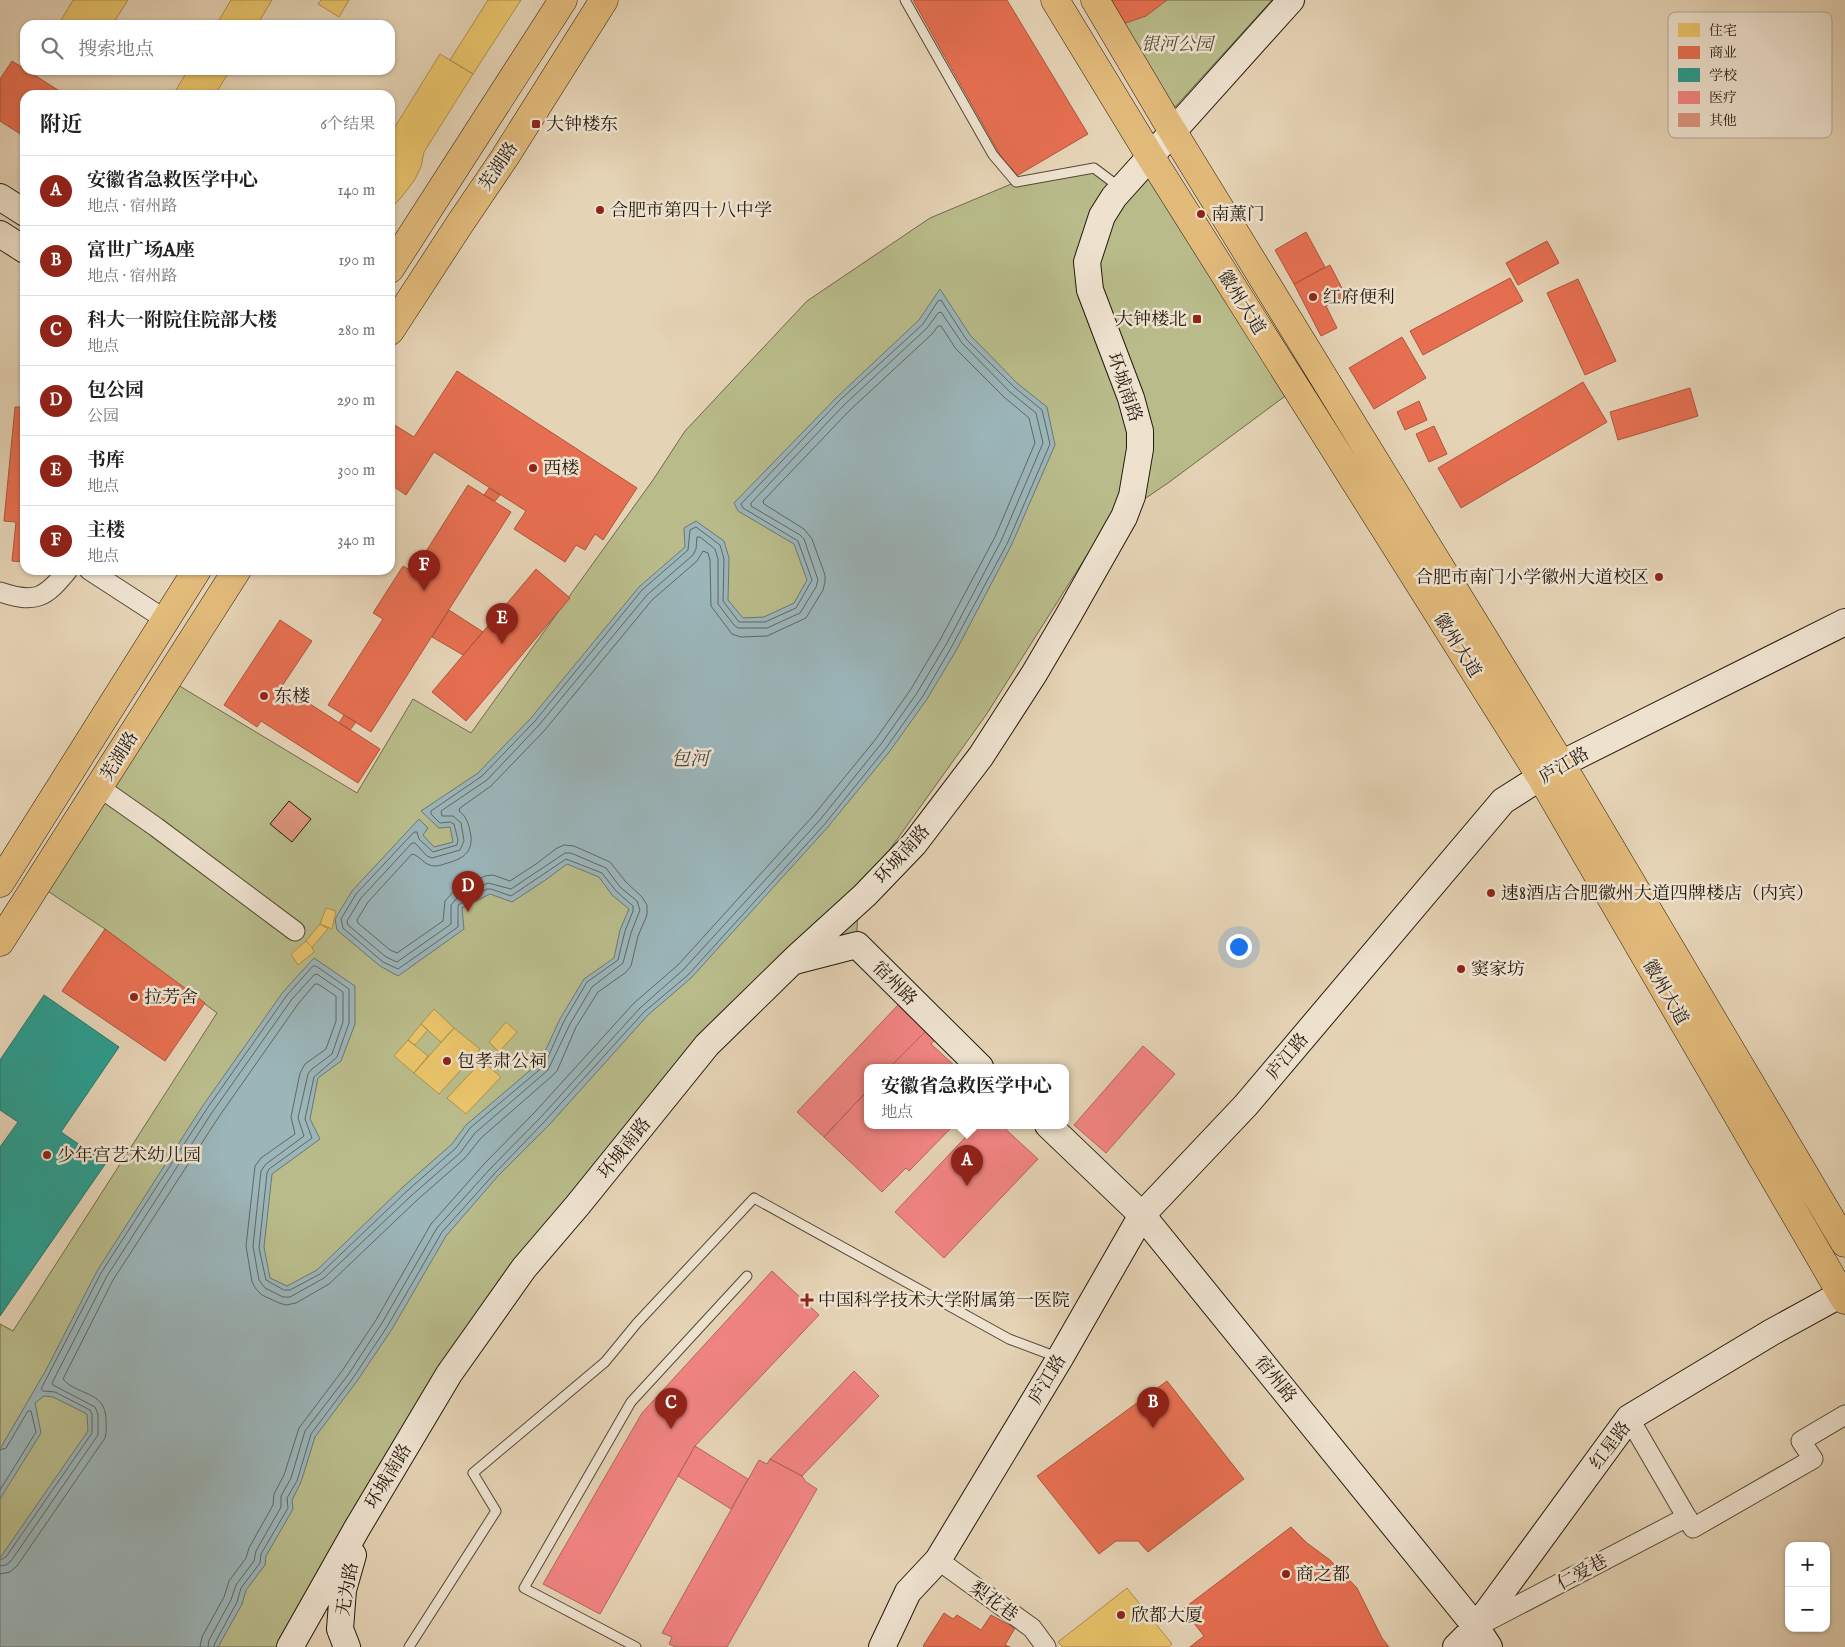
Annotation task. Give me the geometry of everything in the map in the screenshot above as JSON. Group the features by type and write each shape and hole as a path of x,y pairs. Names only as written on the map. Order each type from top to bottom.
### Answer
{"main road":[{"name":"芜湖路","path":"395,261 563,0"},
{"name":"芜湖路","path":"395,322 505,157 604,0"},
{"name":"徽州大道","path":"1055,0 1150,156 1551,771 1845,1243"},
{"name":"徽州大道","path":"1095,0 1551,771 1844,1295"},
{"name":"芜湖路","path":"0,883 194,575"},
{"name":"芜湖路","path":"0,942 234,575"}],"street":[{"name":"环城南路","path":"290,1647 356,1530 449,1374 524,1268 583,1199 707,1045 855,904 914,844 982,756 1034,674 1124,517 1136,480 1140,431 1131,398 1090,290 1087,262 1102,216 1114,197 1291,0"},
{"path":"0,197 20,209"},
{"path":"0,234 20,247"},
{"path":"0,592 31,599 51,590 64,575"},
{"path":"97,575 166,620"},
{"name":"庐江路","path":"882,1647 908,1592 938,1560 1060,1358 1139,1220 1246,1105 1503,801 1551,771 1845,622"},
{"path":"99,787 156,827 295,931"},
{"name":"宿州路","path":"855,904 857,932 987,1064"},
{"name":"宿州路","path":"792,962 857,945 977,1064"},
{"name":"宿州路","path":"1042,1129 1139,1220"},
{"name":"宿州路","path":"1052,1129 1139,1220 1472,1641"},
{"name":"红星路","path":"1472,1641 1629,1418 1772,1332 1844,1295"},
{"path":"1629,1418 1693,1528 1812,1459 1801,1441 1845,1415"},
{"name":"仁爱巷","path":"1472,1641 1687,1517"},
{"name":"无为路","path":"347,1647 340,1629 343,1590 356,1544 356,1530"},
{"name":"梨花巷","path":"938,1560 1032,1628 1046,1647"}],"lane":[{"path":"905,0 993,155 1016,182 1094,168 1118,186"},
{"path":"409,1647 496,1511 473,1473 606,1362 637,1323 754,1198 1009,1339 1060,1358"},
{"path":"636,1647 524,1588 630,1402 747,1276"}],"green space":[{"name":"银河公园","path":"1167,0 1272,0 1175,107 1111,28"},
{"path":"1147,151 1296,388 1168,483 1106,525 986,715 858,894 857,932 796,974 702,1057 557,1220 296,1647 0,1647 0,1324 13,1331 217,1013 105,929 37,884 168,679 357,793 413,699 471,733 653,480 685,431 807,301 930,218 1016,182 1094,168 1118,186"}],"water":[{"name":"包河","path":"940,289 970,335 1017,383 1047,407 1055,445 1011,546 957,649 927,699 890,751 827,828 691,978 648,1015 549,1125 498,1176 446,1236 392,1329 357,1381 315,1437 301,1482 292,1500 293,1509 266,1556 265,1565 246,1590 242,1604 218,1647 0,1647 0,1558 88,1431 87,1414 53,1397 44,1396 35,1403 41,1433 0,1499 0,1449 46,1370 97,1271 202,1107 283,992 314,958 355,986 355,1024 341,1061 318,1078 310,1119 320,1139 272,1174 264,1247 270,1278 287,1286 317,1270 403,1187 452,1144 466,1125 540,1062 560,1019 584,979 614,958 620,930 629,909 612,895 599,877 567,864 512,902 490,894 462,908 464,929 398,976 380,966 337,930 335,919 352,891 419,819 428,828 423,835 434,847 453,842 450,827 439,828 421,811 478,773 531,718 639,587 685,547 684,528 696,521 724,541 729,558 728,600 743,618 764,617 794,603 807,580 794,544 738,511 734,503 837,397 919,320"}],"building: 住宅":[{"path":"73,0 128,0 115,20 61,20"},
{"path":"231,0 272,0 260,20 219,20"},
{"path":"321,0 349,0 339,17 318,4"},
{"path":"488,0 521,0 473,74 450,60"},
{"path":"440,54 473,74 424,152 421,167 414,181 395,204 395,127"},
{"path":"185,75 227,75 218,90 176,90"},
{"path":"326,908 336,911 332,929 320,924"},
{"path":"320,924 328,929 312,947 306,941"},
{"path":"306,941 314,952 298,965 291,954"},
{"path":"434,1009 454,1028 441,1042 421,1024"},
{"path":"506,1022 517,1032 499,1052 489,1042"},
{"path":"421,1024 428,1030 415,1045 408,1040"},
{"name":"包孝肃公祠","path":"454,1028 480,1049 439,1094 414,1073"},
{"path":"408,1040 428,1056 414,1073 394,1056"},
{"path":"482,1061 501,1077 466,1114 447,1098"},
{"name":"欣都大厦","path":"1127,1588 1172,1644 1168,1647 1063,1647 1058,1642"}],"building: 商业":[{"path":"913,0 1007,0 1088,134 1013,178"},
{"path":"1095,0 1167,0 1146,16 1111,28"},
{"path":"12,61 20,66 20,75 34,75 58,90 20,90 20,134 0,121 0,79"},
{"path":"1306,232 1325,267 1294,284 1275,250"},
{"path":"1547,241 1559,263 1518,285 1506,263"},
{"path":"1330,265 1346,296 1326,306 1337,328 1321,336 1294,284"},
{"path":"1510,278 1523,301 1423,355 1410,331"},
{"path":"1578,279 1616,361 1585,375 1547,293"},
{"path":"1402,337 1426,378 1374,409 1349,368"},
{"name":"西楼","path":"457,371 637,488 603,540 595,534 585,550 576,545 565,562 514,529 526,511 434,452 406,495 395,487 395,425 414,437"},
{"path":"1583,382 1607,422 1461,508 1438,468"},
{"path":"1690,388 1698,416 1618,440 1610,412"},
{"path":"1419,401 1427,420 1405,430 1397,412"},
{"path":"15,407 20,407 20,562 12,561 16,522 4,521"},
{"path":"1434,426 1447,454 1429,462 1416,434"},
{"path":"468,485 511,512 371,732 328,705 383,619 373,613 403,566 413,572"},
{"path":"489,488 500,495 495,501 484,495"},
{"path":"536,569 570,598 466,721 432,692"},
{"path":"449,610 483,632 463,655 432,637"},
{"name":"东楼","path":"280,620 312,641 282,686 380,749 358,783 261,721 257,727 224,705"},
{"path":"344,715 356,722 350,730 339,723"},
{"name":"拉芳舍","path":"105,929 205,1003 165,1061 62,991"},
{"path":"1167,1381 1244,1479 1148,1552 1138,1541 1116,1541 1099,1554 1037,1476"},
{"name":"商之都","path":"1291,1527 1307,1543 1330,1560 1357,1588 1382,1638 1389,1647 1190,1647 1204,1636 1183,1609"},
{"path":"944,1613 953,1619 957,1615 981,1630 991,1615 1015,1628 1005,1645 1010,1647 923,1646"}],"building: 学校":[{"name":"少年宫艺术幼儿园","path":"44,995 119,1047 61,1132 106,1163 0,1316 0,1147 18,1122 0,1110 0,1060"}],"building: 医疗":[{"path":"898,1005 926,1031 893,1064 864,1064 864,1094 824,1137 797,1112"},
{"path":"926,1031 935,1040 931,1044 953,1064 893,1064"},
{"path":"1143,1046 1175,1074 1106,1153 1074,1125"},
{"path":"864,1094 864,1129 950,1129 909,1171 906,1168 882,1192 824,1137"},
{"path":"973,1129 1005,1129 1038,1159 944,1258 895,1212"},
{"path":"772,1271 819,1315 695,1446 600,1614 543,1584 642,1413"},
{"path":"854,1371 879,1396 802,1476 770,1459"},
{"path":"695,1446 748,1479 731,1509 678,1476"},
{"path":"770,1459 802,1476 806,1482 817,1489 727,1647 676,1647 669,1644 672,1637 662,1633 759,1460 767,1464"}],"building: 其他":[{"path":"289,801 311,819 292,842 270,824"}],"place":[{"name":"大钟楼东","path":"536,124"},
{"name":"合肥市第四十八中学","path":"600,210"},
{"name":"南薰门","path":"1201,214"},
{"name":"红府便利","path":"1313,297"},
{"name":"大钟楼北","path":"1197,319"},
{"name":"西楼","path":"533,468"},
{"name":"合肥市南门小学徽州大道校区","path":"1659,577"},
{"name":"主楼","path":"424,591"},
{"name":"书库","path":"502,644"},
{"name":"东楼","path":"264,696"},
{"name":"速8酒店合肥徽州大道四牌楼店（内宾）","path":"1491,893"},
{"name":"包公园","path":"468,912"},
{"name":"窦家坊","path":"1461,969"},
{"name":"拉芳舍","path":"134,997"},
{"name":"包孝肃公祠","path":"447,1061"},
{"name":"少年宫艺术幼儿园","path":"47,1155"},
{"name":"安徽省急救医学中心","path":"967,1186"},
{"name":"中国科学技术大学附属第一医院","path":"807,1300"},
{"name":"富世广场A座","path":"1153,1428"},
{"name":"科大一附院住院部大楼","path":"671,1429"},
{"name":"商之都","path":"1286,1574"},
{"name":"欣都大厦","path":"1121,1615"}]}
